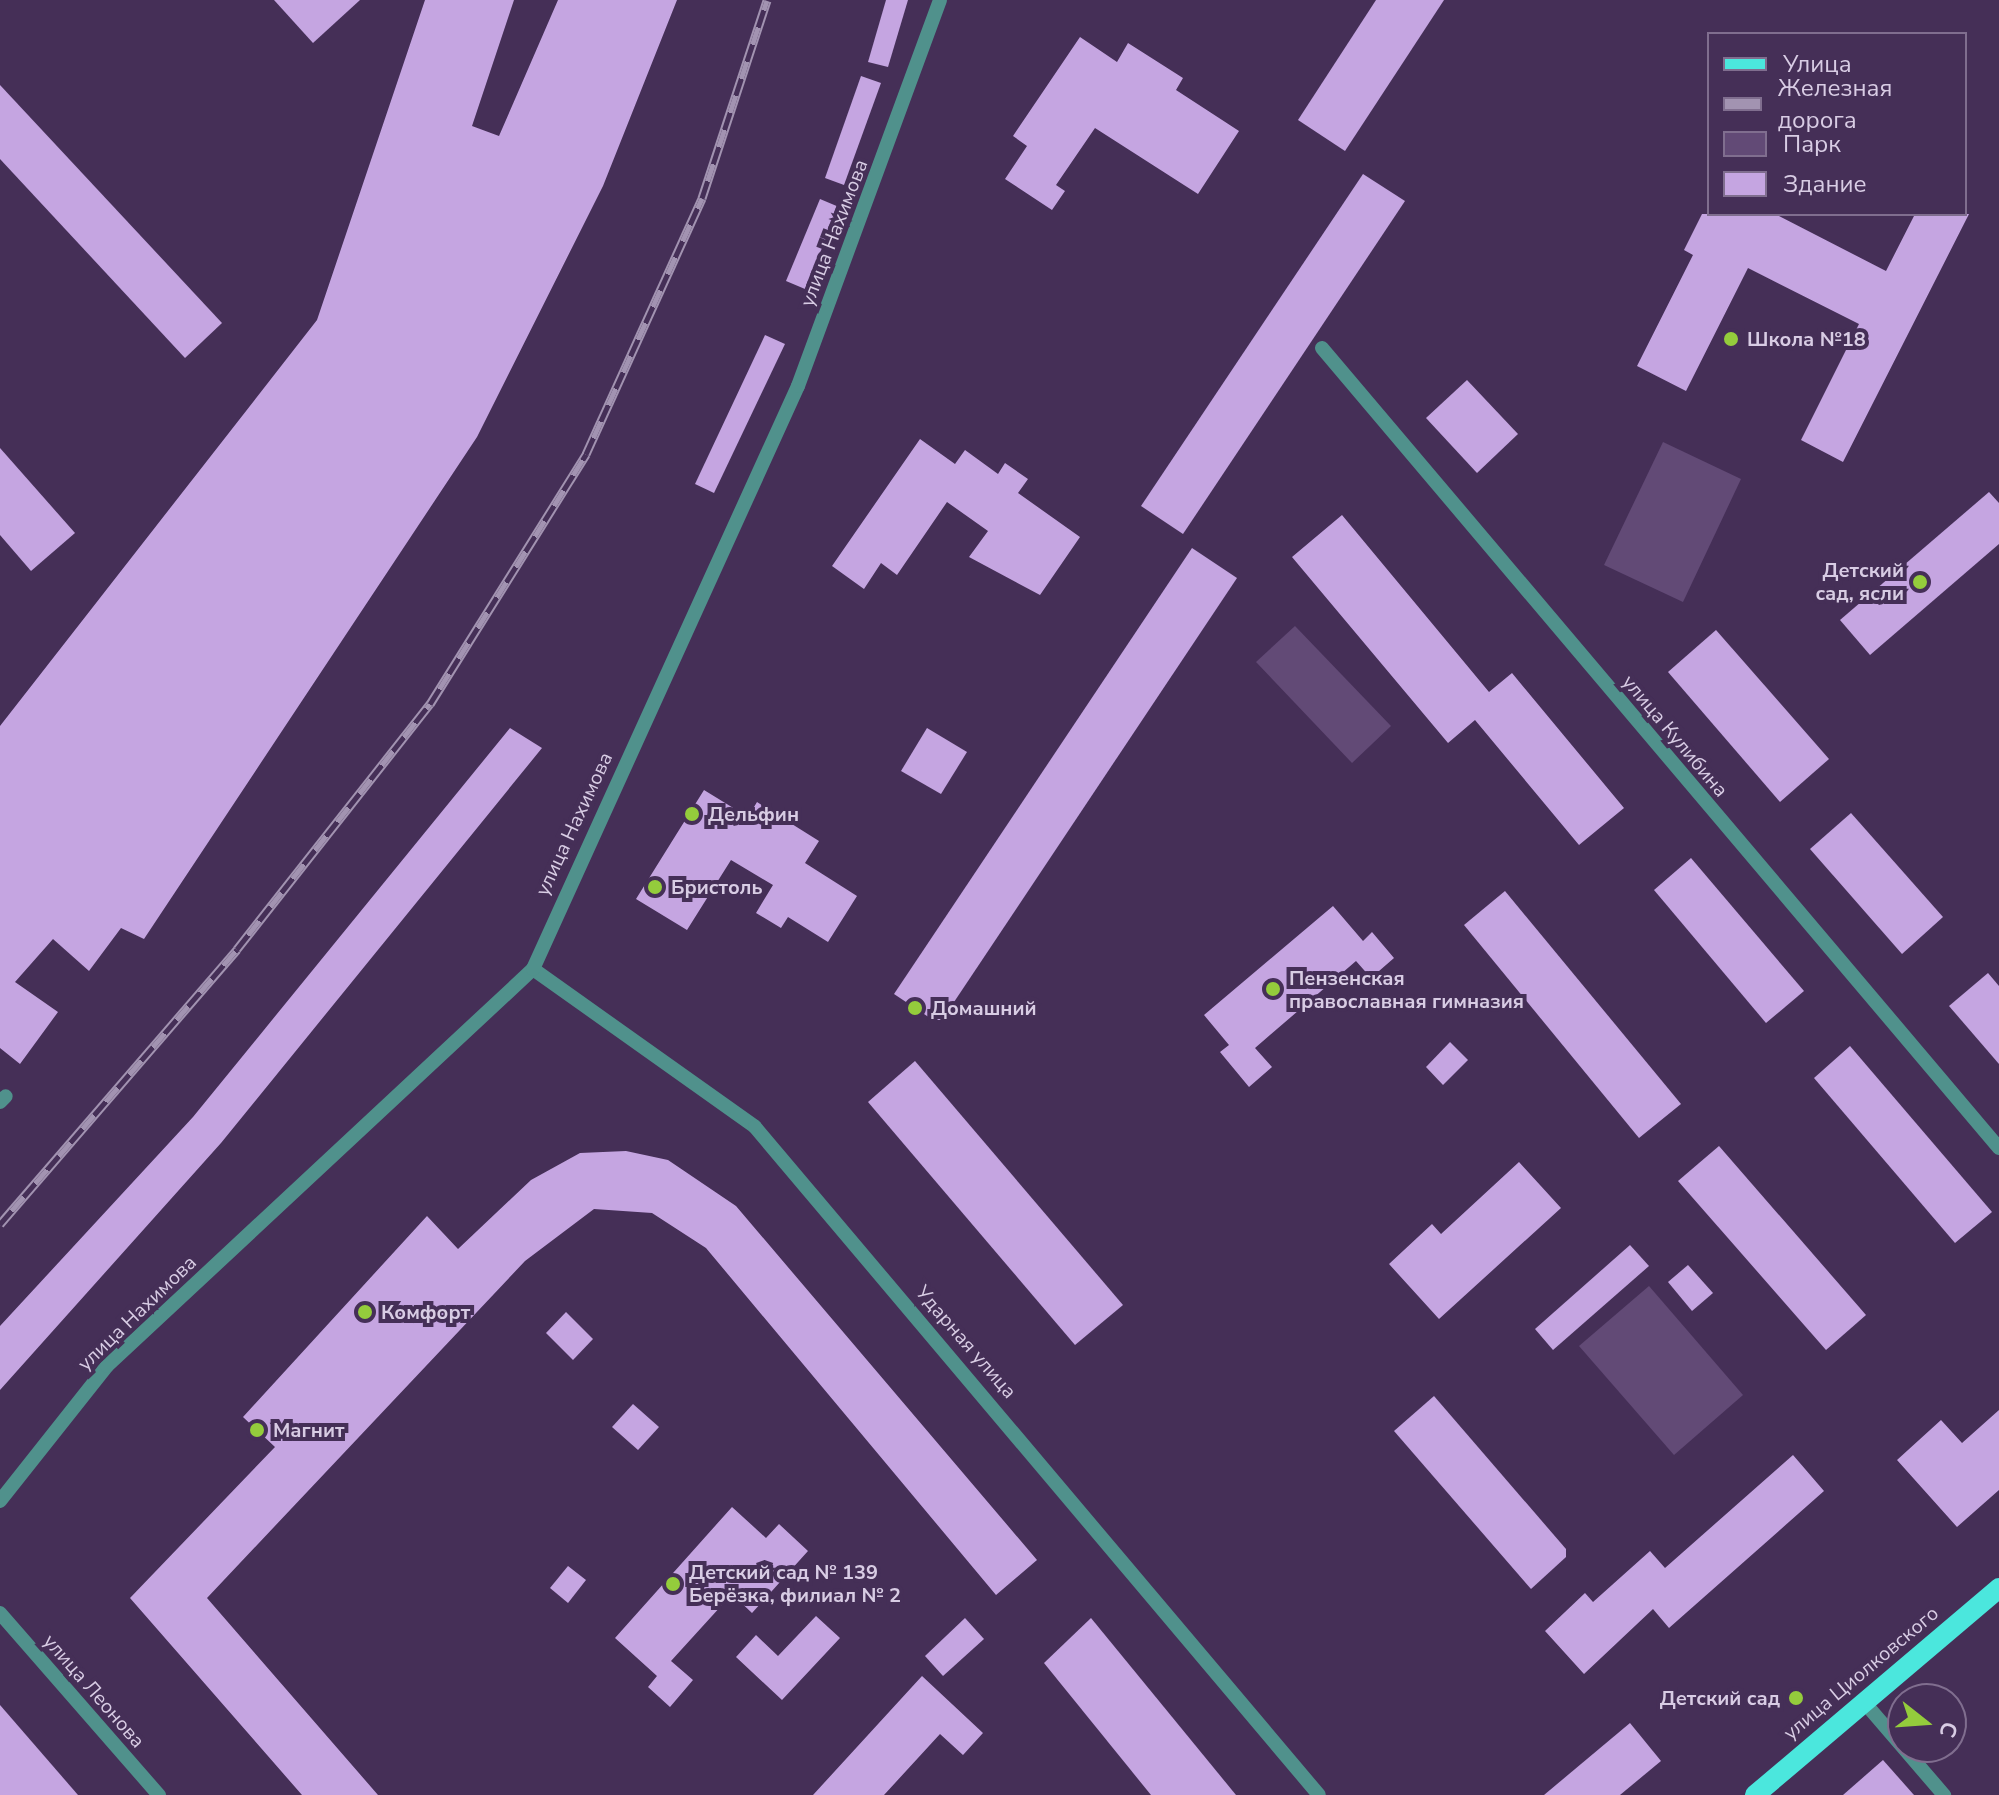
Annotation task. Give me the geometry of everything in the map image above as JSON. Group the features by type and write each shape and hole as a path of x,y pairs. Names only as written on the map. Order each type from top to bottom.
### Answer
{"main road":[{"name":"улица Циолковского","path":"1755,1795 1999,1588"}],"street":[{"name":"улица Нахимова","path":"0,1501 107,1366 533,969 798,386 940,0"},
{"name":"улица Кулибина","path":"1322,348 1999,1148"},
{"name":"Ударная улица","path":"533,969 755,1127 1319,1795"},
{"name":"улица Леонова","path":"0,1613 159,1795"},
{"path":"1864,1702 1944,1795"}],"green space":[{"path":"1663,442 1741,479 1683,602 1604,565"},
{"path":"1295,626 1391,726 1352,763 1256,662"},
{"path":"1649,1286 1743,1395 1674,1455 1579,1346"}],"building":[{"path":"274,0 360,0 313,43"},
{"path":"425,0 514,0 472,126 499,136 558,0 677,0 603,186 477,437 144,939 121,928 89,971 53,939 15,982 58,1012 20,1064 0,1048 0,726 317,320"},
{"path":"886,0 908,0 888,67 868,62"},
{"path":"1376,0 1444,0 1345,151 1298,120"},
{"path":"1080,37 1117,62 1128,43 1183,78 1176,90 1239,131 1198,194 1095,128 1056,185 1065,191 1052,210 1005,179 1027,146 1013,136"},
{"path":"861,76 881,83 844,185 825,178"},
{"path":"0,85 222,323 185,358 0,159"},
{"path":"1363,174 1405,201 1183,534 1141,506"},
{"path":"820,199 839,207 805,289 786,281"},
{"path":"1702,214 1779,216 1886,271 1914,216 1969,214 1843,462 1801,440 1859,324 1748,268 1686,391 1637,366 1693,255 1684,250"},
{"path":"765,335 785,344 714,493 695,484"},
{"path":"1467,380 1518,434 1477,473 1426,418"},
{"path":"920,439 955,464 965,450 998,474 1005,463 1028,479 1018,493 1080,537 1040,595 969,557 988,531 947,502 897,575 881,563 864,589 832,566"},
{"path":"0,448 75,533 31,571 0,535"},
{"name":"Детский сад, ясли","path":"1989,492 1999,503 1999,544 1870,655 1840,620"},
{"path":"1342,515 1489,692 1512,673 1624,808 1579,845 1475,720 1448,743 1292,557"},
{"path":"1192,548 1237,578 942,1020 933,1020 894,994"},
{"path":"1716,630 1829,759 1780,802 1668,672"},
{"path":"510,728 542,748 221,1143 0,1390 0,1326 193,1117"},
{"path":"927,728 967,752 941,794 901,771"},
{"path":"704,790 748,817 757,802 819,841 805,863 857,896 828,942 788,917 781,928 756,913 773,885 731,860 687,930 636,899"},
{"path":"1851,813 1943,917 1902,954 1810,849"},
{"path":"1691,858 1804,991 1766,1023 1654,890"},
{"path":"1505,891 1681,1104 1639,1138 1464,925"},
{"path":"1333,906 1363,941 1372,932 1394,958 1371,978 1356,961 1255,1048 1272,1067 1249,1087 1220,1052 1229,1045 1204,1015"},
{"path":"1988,973 1999,986 1999,1064 1949,1006"},
{"path":"1450,1042 1468,1060 1443,1085 1426,1067"},
{"path":"1850,1046 1992,1212 1955,1243 1814,1078"},
{"path":"915,1061 1123,1305 1075,1345 868,1102"},
{"path":"1719,1146 1866,1315 1826,1350 1678,1181"},
{"path":"626,1151 668,1160 736,1206 1037,1560 996,1595 706,1248 652,1213 594,1209 525,1261 207,1598 378,1795 302,1795 130,1598 275,1447 243,1417 427,1216 458,1249 531,1180 580,1153"},
{"path":"1519,1162 1561,1208 1439,1319 1389,1264 1432,1224 1441,1234"},
{"path":"1630,1245 1649,1266 1553,1350 1535,1329"},
{"path":"1688,1265 1713,1293 1692,1311 1668,1282"},
{"path":"566,1312 593,1339 573,1360 546,1333"},
{"path":"1434,1396 1566,1549 1566,1557 1531,1589 1394,1431"},
{"path":"633,1404 659,1427 638,1450 612,1427"},
{"path":"1999,1410 1999,1490 1957,1527 1897,1460 1941,1420 1962,1443"},
{"path":"1793,1455 1824,1491 1669,1628 1653,1609 1584,1674 1545,1631 1585,1593 1593,1602 1650,1551 1665,1568"},
{"path":"732,1507 766,1538 779,1524 808,1551 752,1613 732,1594 671,1661 693,1680 670,1707 648,1687 657,1676 615,1638"},
{"path":"568,1566 586,1580 568,1603 550,1588"},
{"path":"816,1616 840,1638 782,1700 736,1657 756,1635 778,1656"},
{"path":"965,1618 984,1639 943,1676 925,1656"},
{"path":"1091,1618 1236,1795 1151,1795 1044,1663"},
{"path":"922,1676 983,1733 963,1755 940,1734 884,1795 813,1795"},
{"path":"0,1705 78,1795 0,1795"},
{"path":"1630,1723 1661,1761 1620,1795 1544,1795"},
{"path":"1883,1760 1914,1795 1843,1795"}],"railway":[{"path":"0,1224 237,949 430,704 586,454 702,198 767,0"}],"place":[{"name":"Школа №18","path":"1731,339"},
{"name":"Детский сад, ясли","path":"1920,582"},
{"name":"Дельфин","path":"692,814"},
{"name":"Бристоль","path":"655,887"},
{"name":"Пензенская православная гимназия","path":"1273,989"},
{"name":"Домашний","path":"915,1008"},
{"name":"Комфорт","path":"365,1312"},
{"name":"Магнит","path":"257,1430"},
{"name":"Детский сад № 139 Берёзка, филиал № 2","path":"673,1584"},
{"name":"Детский сад","path":"1796,1698"}]}
